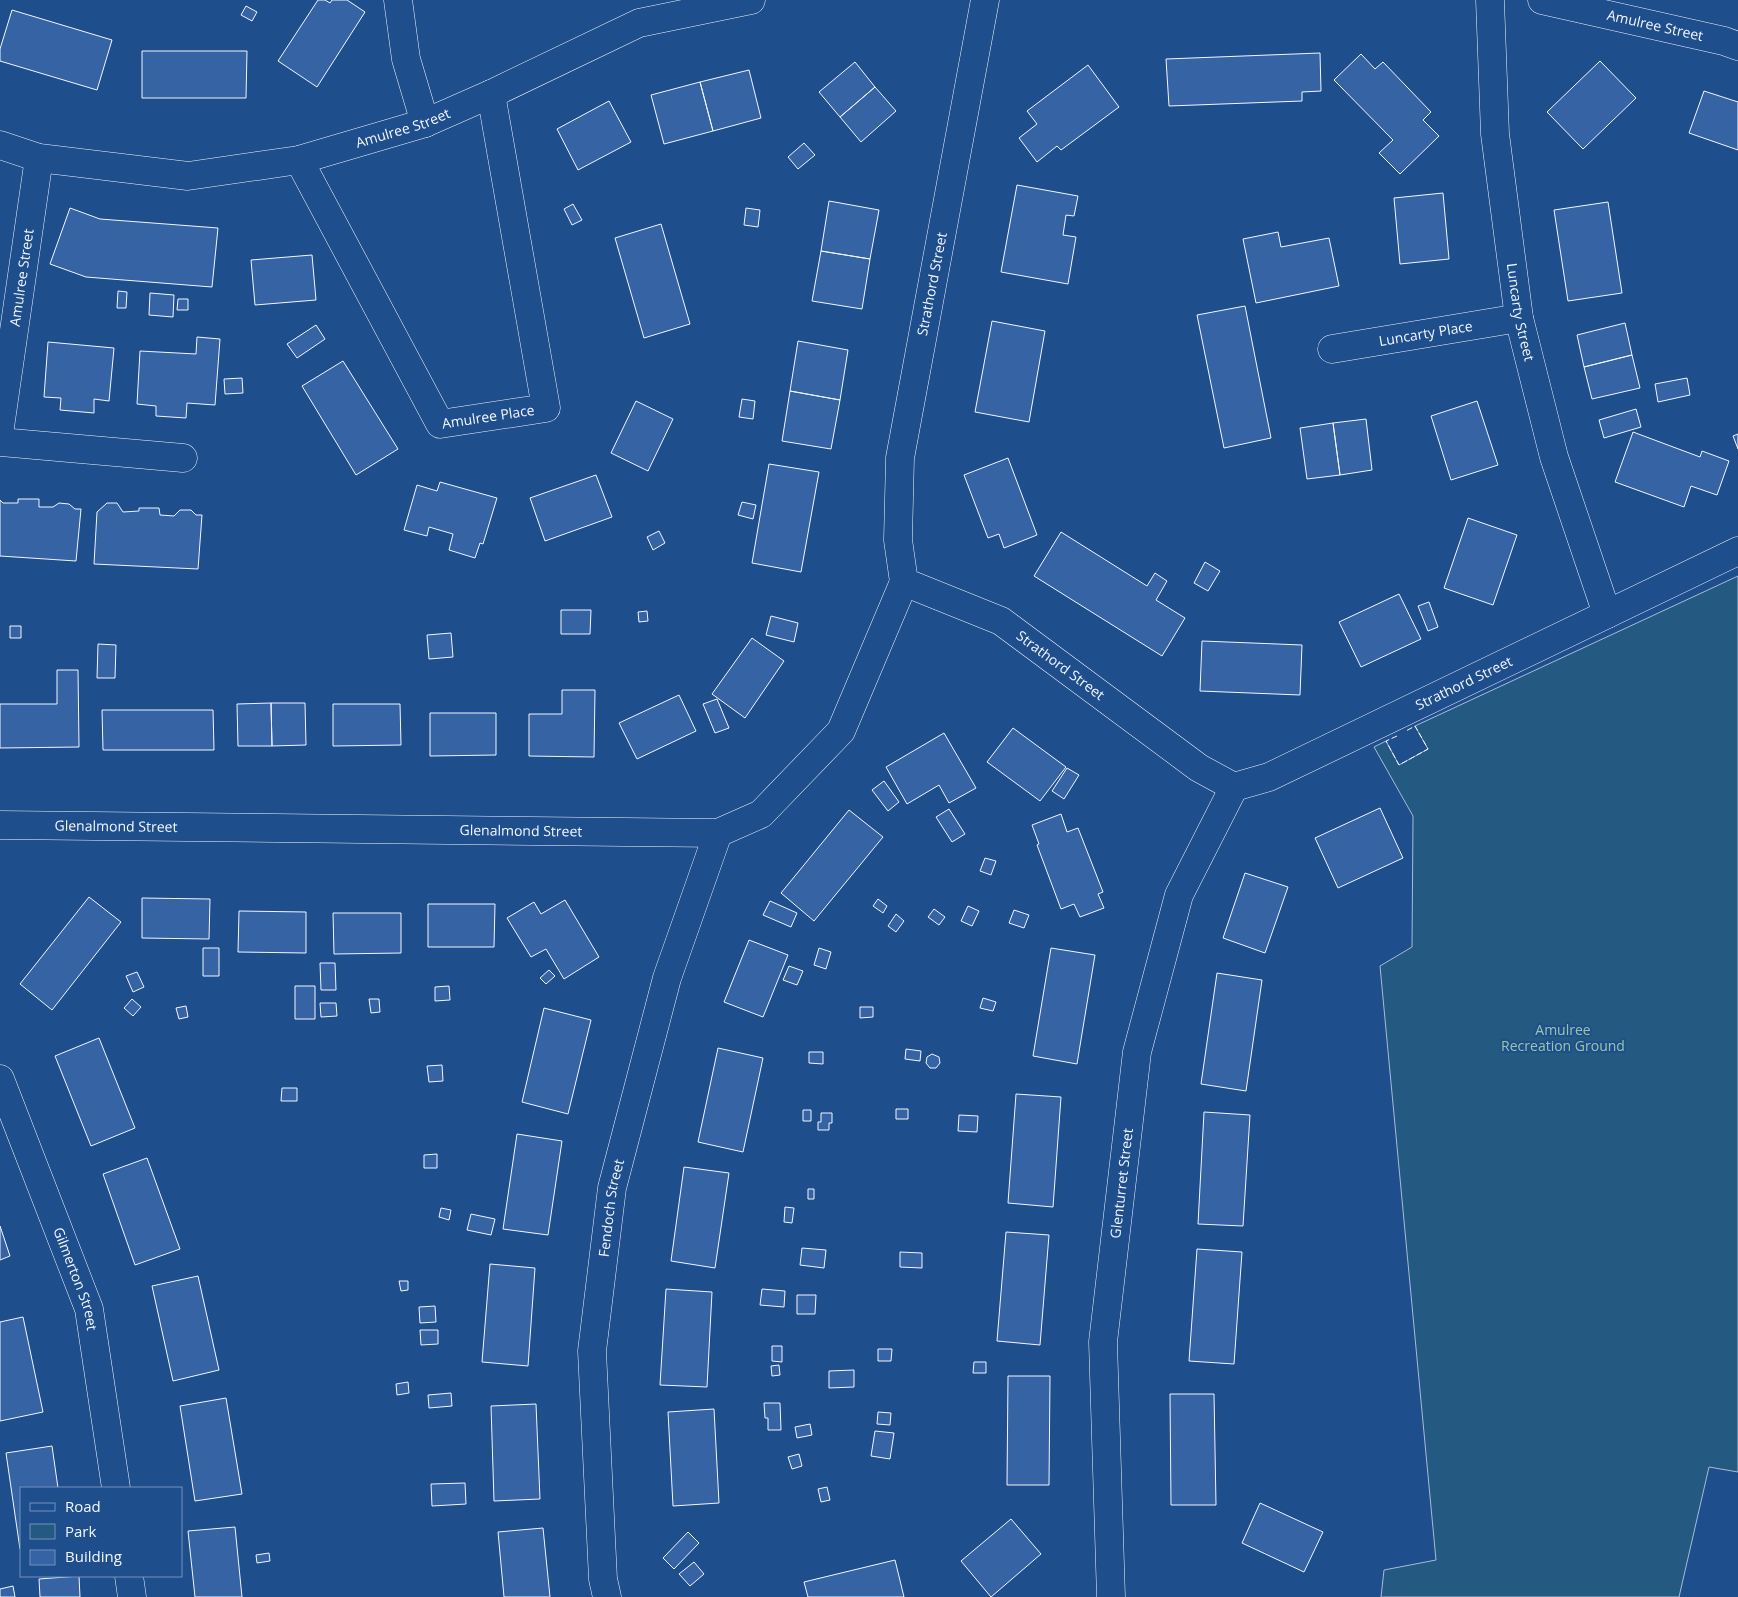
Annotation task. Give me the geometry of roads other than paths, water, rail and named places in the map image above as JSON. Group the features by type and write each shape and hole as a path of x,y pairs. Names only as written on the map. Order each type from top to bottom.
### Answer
{"street":[{"path":"398,0 406,59 425,123"},
{"name":"Amulree Street","path":"0,145 39,158 188,176 299,160 425,123 491,94 639,23 751,0"},
{"name":"Strathord Street","path":"986,0 900,458 898,540 904,582 1001,622 1199,768 1234,787 1269,777 1738,551"},
{"name":"Luncarty Street","path":"1490,0 1495,134 1519,318 1554,457 1607,614"},
{"name":"Amulree Street","path":"1542,0 1724,41 1738,46"},
{"name":"Amulree Place","path":"299,160 440,424 546,408 491,94"},
{"name":"Amulree Street","path":"0,426 39,158"},
{"name":"Luncarty Place","path":"1332,349 1519,318"},
{"path":"0,442 183,458"},
{"name":"Glenalmond Street","path":"0,825 718,833 761,814 841,731 904,582"},
{"name":"Glenturret Street","path":"1111,1597 1103,1342 1137,1052 1179,895 1234,787"},
{"name":"Fendoch Street","path":"607,1597 603,1579 592,1351 612,1188 667,978 718,833"},
{"name":"Gilmerton Street","path":"0,1079 89,1309 116,1487"},
{"path":"129,1577 132,1597"}],"park label":[{"name":"Amulree Recreation Ground","path":"1563,1038"}]}
